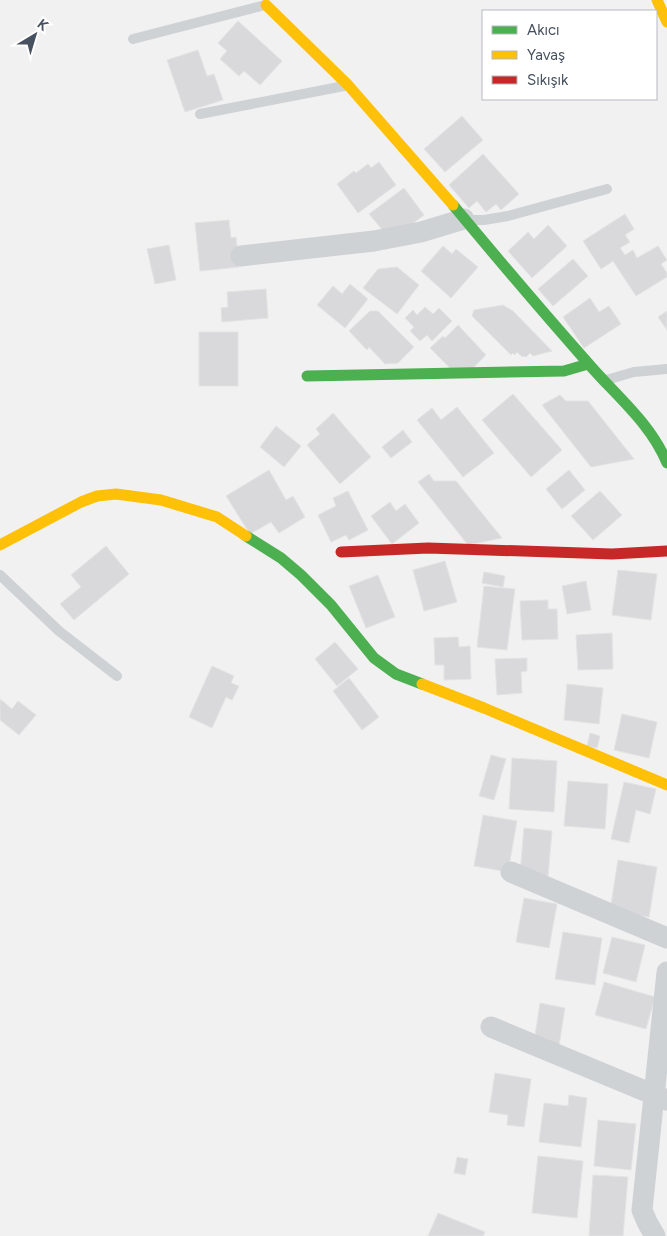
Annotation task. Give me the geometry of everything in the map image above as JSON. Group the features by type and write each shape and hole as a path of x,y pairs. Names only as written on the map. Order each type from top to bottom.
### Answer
{"main road":[{"path":"657,0 667,22"},
{"path":"266,5 348,85 410,155 603,382 642,421 661,449 667,464"},
{"path":"307,376 564,371 588,364"},
{"path":"0,545 80,502 97,496 116,494 161,500 217,517 281,558 302,575 331,605 374,658 396,674 484,708 667,785"},
{"path":"341,552 428,548 612,554 667,551"}],"street":[{"path":"241,256 374,241 421,232 464,219"},
{"path":"511,872 667,938"},
{"path":"655,1236 642,1210 660,1097 667,972"},
{"path":"491,1027 660,1097"}],"lane":[{"path":"133,39 266,5"},
{"path":"200,114 348,85"},
{"path":"464,219 484,220 508,216 607,189"},
{"path":"603,382 634,372 667,368"},
{"path":"0,575 59,631 118,676"}],"building":[{"path":"238,21 282,61 260,85 244,71 239,76 220,59 227,51 218,43"},
{"path":"198,50 207,76 214,74 223,100 185,112 167,60"},
{"path":"462,116 483,140 445,172 424,149"},
{"path":"483,154 519,194 501,210 496,204 486,212 477,201 469,208 449,185"},
{"path":"379,162 396,185 358,213 337,184 354,171 356,173 368,164 371,168"},
{"path":"404,188 424,215 408,227 385,233 369,214"},
{"path":"625,214 634,229 625,235 630,242 620,248 625,255 633,250 637,258 658,246 667,260 661,264 667,273 667,277 636,296 613,261 601,269 583,241"},
{"path":"229,220 231,238 236,237 239,267 200,271 195,223"},
{"path":"548,225 567,246 532,278 508,251 528,232 534,239"},
{"path":"169,245 176,280 155,284 147,249"},
{"path":"443,246 452,254 456,249 478,267 451,298 421,271"},
{"path":"573,259 588,276 553,306 538,289"},
{"path":"397,267 419,285 397,314 363,288 378,269"},
{"path":"350,284 368,299 345,328 317,305 333,286 342,294"},
{"path":"266,289 268,318 222,322 221,308 228,307 227,292"},
{"path":"590,298 599,312 609,306 621,324 584,348 563,317"},
{"path":"503,305 513,311 552,351 533,356 530,353 526,357 521,356 517,352 515,355 513,353 511,355 472,316 474,310"},
{"path":"425,307 433,314 439,308 452,321 432,341 427,335 420,341 410,331 414,327 405,318 413,310 417,315"},
{"path":"370,311 378,311 414,347 398,363 385,364 369,347 367,350 349,331"},
{"path":"667,311 667,330 658,317"},
{"path":"458,325 486,355 470,371 453,371 430,348 443,336 445,338"},
{"path":"199,332 238,332 238,386 199,386"},
{"path":"513,394 562,450 531,477 482,420"},
{"path":"560,395 566,401 588,401 634,459 591,467 542,405"},
{"path":"457,407 494,453 463,477 417,420 432,408 441,420"},
{"path":"333,413 371,457 340,484 307,445 320,434 316,429"},
{"path":"276,426 301,446 284,467 260,447"},
{"path":"403,430 412,442 391,458 382,447"},
{"path":"269,470 286,500 293,496 305,517 279,533 271,522 250,534 226,496"},
{"path":"569,470 585,490 562,509 546,489"},
{"path":"429,474 434,481 456,481 502,538 468,545 418,482"},
{"path":"348,491 368,530 349,540 346,535 331,542 318,515 336,506 333,498"},
{"path":"600,491 622,515 593,540 571,516"},
{"path":"390,502 396,511 405,504 419,523 392,544 371,516"},
{"path":"106,546 129,574 74,620 60,604 81,587 71,575"},
{"path":"445,561 457,602 424,611 413,570"},
{"path":"618,570 657,574 651,620 612,615"},
{"path":"484,572 505,576 503,587 482,583"},
{"path":"378,575 395,617 366,628 349,586"},
{"path":"586,581 591,610 567,614 562,586"},
{"path":"484,586 515,589 507,650 477,647"},
{"path":"548,600 548,609 557,609 558,639 522,640 520,601"},
{"path":"612,633 613,669 578,670 576,635"},
{"path":"458,637 459,647 470,646 471,679 444,680 444,665 435,665 434,638"},
{"path":"335,642 358,669 337,686 315,659"},
{"path":"527,658 527,671 521,672 522,693 497,695 495,659"},
{"path":"212,666 234,676 231,683 239,686 232,700 226,697 212,728 189,717"},
{"path":"349,678 379,717 362,730 333,691"},
{"path":"567,684 603,688 599,724 564,720"},
{"path":"0,699 12,709 18,701 36,715 19,735 0,720"},
{"path":"622,714 657,722 649,758 614,750"},
{"path":"590,733 600,736 597,748 587,746"},
{"path":"491,755 506,759 494,800 479,796"},
{"path":"512,758 557,761 554,812 509,809"},
{"path":"568,781 608,784 605,829 564,826"},
{"path":"624,782 656,789 650,814 636,810 629,843 611,839"},
{"path":"483,815 517,821 508,872 474,866"},
{"path":"524,828 552,831 548,876 520,874"},
{"path":"618,860 657,867 649,917 610,911"},
{"path":"524,898 557,904 549,948 516,942"},
{"path":"563,932 602,938 595,985 555,979"},
{"path":"612,937 645,945 636,982 603,973"},
{"path":"604,982 655,997 646,1029 595,1015"},
{"path":"540,1003 565,1008 559,1046 534,1042"},
{"path":"495,1073 531,1079 524,1127 507,1125 508,1115 489,1112"},
{"path":"569,1095 587,1098 581,1147 539,1142 544,1103 568,1106"},
{"path":"598,1120 636,1124 631,1170 594,1166"},
{"path":"538,1156 583,1161 577,1218 532,1213"},
{"path":"457,1157 468,1159 465,1175 454,1173"},
{"path":"593,1175 628,1177 623,1236 589,1236"},
{"path":"438,1213 485,1232 483,1236 428,1236"}],"traffic: fast":[{"path":"453,205 553,323 642,422 660,448 667,463"},
{"path":"307,376 564,371 588,364"},
{"path":"246,536 281,558 301,575 331,605 374,658 396,674 422,684"}],"traffic: slow":[{"path":"657,0 667,22"},
{"path":"266,5 348,85 453,205"},
{"path":"0,545 81,502 97,496 116,494 161,500 217,517 246,536"},
{"path":"422,684 667,785"}],"traffic: jam":[{"path":"341,552 428,548 612,554 667,551"}]}
